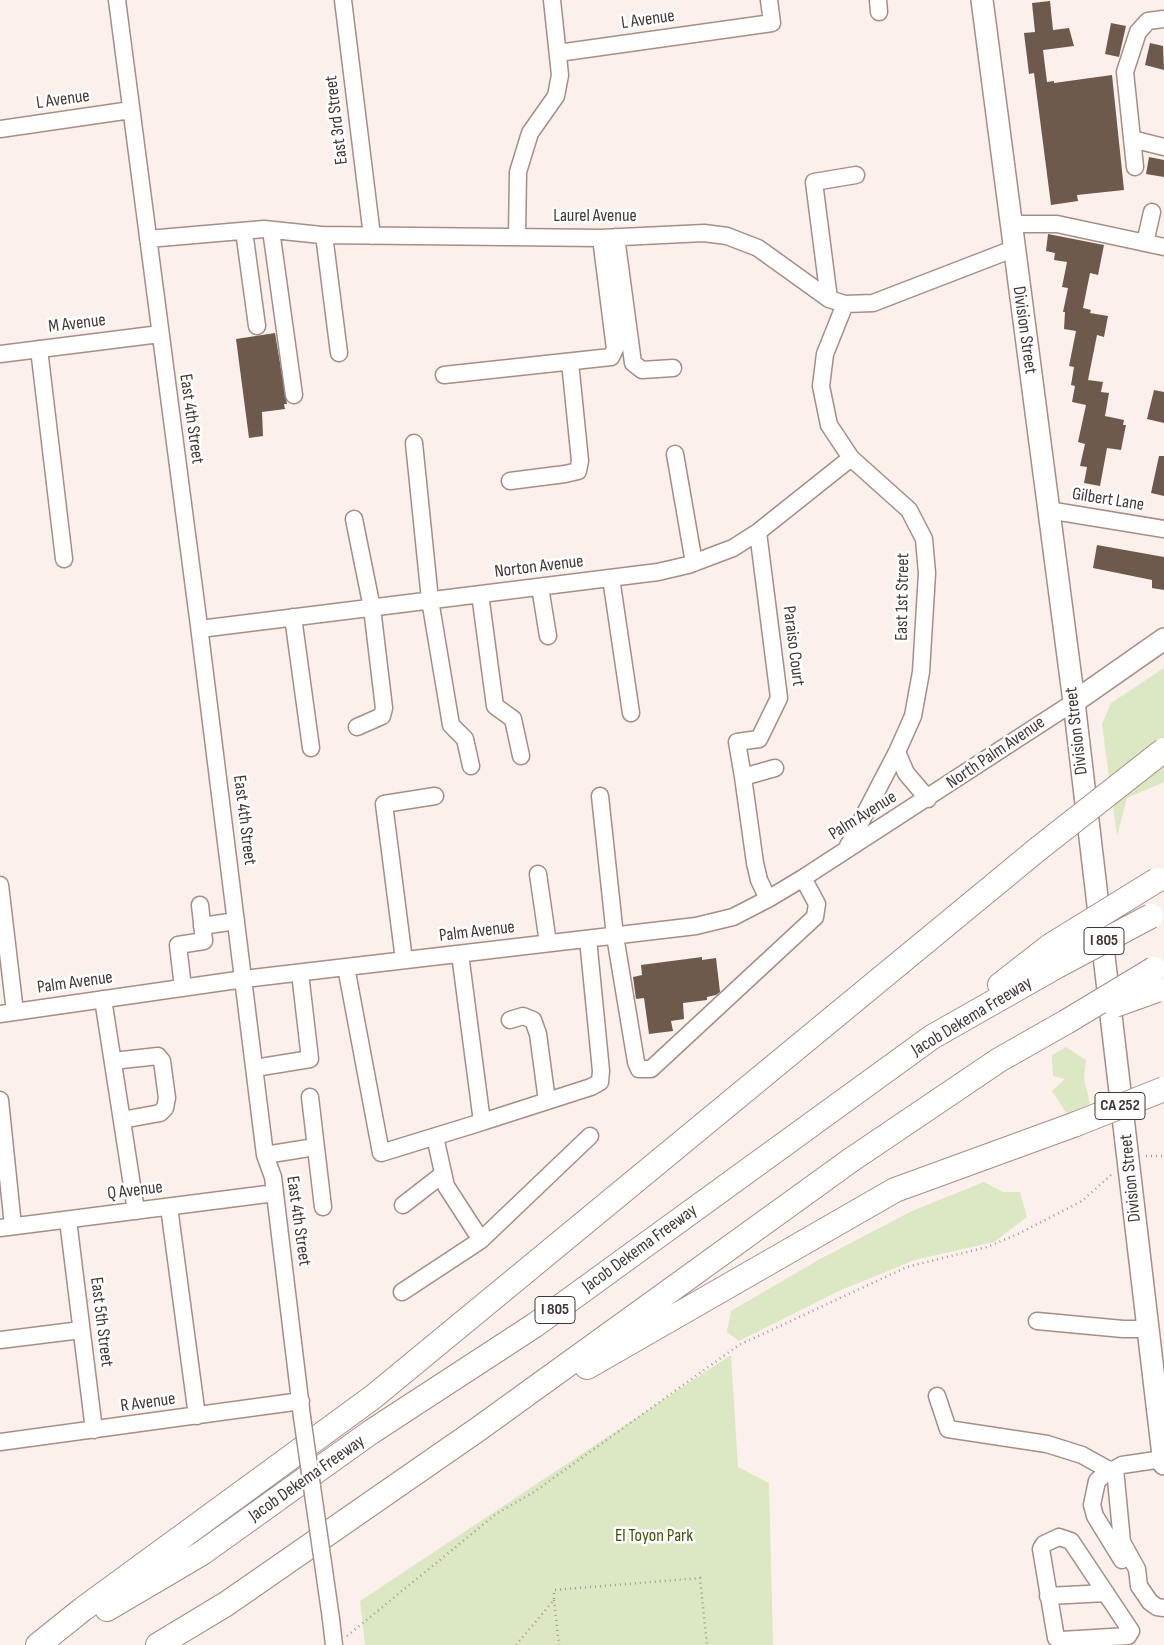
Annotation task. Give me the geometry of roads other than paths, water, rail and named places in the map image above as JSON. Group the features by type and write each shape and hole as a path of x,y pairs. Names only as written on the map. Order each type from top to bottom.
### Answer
{"highway":[{"path":"38,1645 83,1609 170,1547 373,1396 1038,849 1164,750"},
{"path":"1053,956 1160,878"},
{"name":"Jacob Dekema Freeway","path":"46,1645 202,1553 371,1432 535,1325 932,1037 1053,956 1158,914"},
{"path":"158,1645 226,1604 477,1430 851,1160 999,1060 1066,1022 1160,978"},
{"name":"CA 252","path":"477,1430 895,1190 1076,1124 1164,1089"}],"main road":[{"name":"Division Street","path":"982,0 1074,702 1148,1329 1158,1357 1164,1461"},
{"name":"North Palm Avenue","path":"1074,702 1164,639"}],"street":[{"name":"East 4th Street","path":"117,0 200,629 265,1155 273,1178 330,1619 339,1642"},
{"name":"East 3rd Street","path":"343,0 372,236"},
{"path":"517,236 518,172 530,133 556,96 560,75 552,0"},
{"name":"L Avenue","path":"558,52 772,23 769,0"},
{"path":"1135,167 1125,72 1138,32 1156,20"},
{"name":"L Avenue","path":"0,130 131,110"},
{"path":"1132,139 1164,147"},
{"path":"829,299 814,182 856,175"},
{"path":"1145,243 1152,212"},
{"path":"1010,224 1056,224 1164,247"},
{"name":"Laurel Avenue","path":"148,240 271,230 324,235 609,238 704,233 727,236 758,248 829,299 845,304 873,303 1014,249"},
{"path":"271,230 294,395"},
{"path":"244,231 257,326"},
{"path":"324,235 339,353"},
{"path":"444,375 611,357 615,349 609,238"},
{"path":"609,238 633,363 642,370 673,368"},
{"name":"East 1st Street","path":"845,304 825,354 821,386 829,425 851,458 909,510 924,539 928,573 921,672 913,716 898,752 846,850"},
{"name":"M Avenue","path":"0,354 160,334"},
{"path":"39,349 64,559"},
{"path":"510,481 578,471 580,461 570,362"},
{"path":"414,443 430,600 451,725 465,739 471,766"},
{"path":"675,454 694,563"},
{"name":"Norton Avenue","path":"200,629 658,572 694,563 733,548 758,532 851,458"},
{"name":"Gilbert Lane","path":"1048,510 1163,529"},
{"path":"354,519 372,608 384,708 382,716 357,727"},
{"name":"Paraiso Court","path":"743,777 737,742 759,739 779,698 758,532"},
{"path":"611,578 631,713"},
{"path":"540,587 548,636"},
{"path":"480,594 495,706 512,719 521,756"},
{"path":"293,617 311,748"},
{"name":"North Palm Avenue","path":"928,798 1074,702"},
{"path":"898,752 906,773 928,798"},
{"path":"768,899 755,863 743,777 775,768"},
{"path":"404,960 384,804 435,796"},
{"path":"600,796 615,936 636,1062 640,1069 651,1069 815,917 817,904 803,878"},
{"name":"Palm Avenue","path":"7,1013 244,979 696,926 733,918 803,878 928,798"},
{"path":"538,874 548,944"},
{"path":"0,885 7,1013"},
{"path":"183,988 178,945 204,941 200,905"},
{"path":"202,926 236,921"},
{"path":"346,967 380,1153 591,1087 600,1082 601,1071 588,939"},
{"path":"460,954 482,1122"},
{"path":"255,1068 310,1059 300,973"},
{"path":"103,999 136,1211"},
{"path":"510,1020 522,1016 533,1020 538,1034 547,1101"},
{"path":"113,1061 158,1056 162,1061 167,1098 165,1108 160,1113 122,1120"},
{"path":"310,1097 323,1207"},
{"path":"0,1100 6,1227"},
{"path":"435,1136 446,1186 481,1240"},
{"path":"402,1292 481,1240 590,1136"},
{"path":"265,1155 315,1147"},
{"path":"403,1205 444,1174"},
{"name":"Q Avenue","path":"6,1227 275,1193"},
{"path":"169,1207 197,1416"},
{"name":"East 5th Street","path":"68,1220 94,1430"},
{"path":"1037,1321 1123,1329 1148,1329"},
{"path":"0,1340 81,1330"},
{"path":"937,1396 948,1429 1047,1444 1082,1455 1112,1469"},
{"name":"R Avenue","path":"0,1442 197,1416 302,1409"},
{"path":"1164,1461 1112,1469 1097,1482 1092,1505 1095,1516 1150,1602 1157,1607 1164,1608"},
{"path":"1112,1469 1122,1542 1137,1569 1140,1586"},
{"path":"1059,1537 1071,1541 1106,1593 1131,1630 1133,1640 1061,1640 1054,1633 1041,1548 1044,1544 1059,1537"},
{"path":"1048,1596 1106,1593"}],"park label":[{"name":"El Toyon Park","path":"654,1536"}]}
